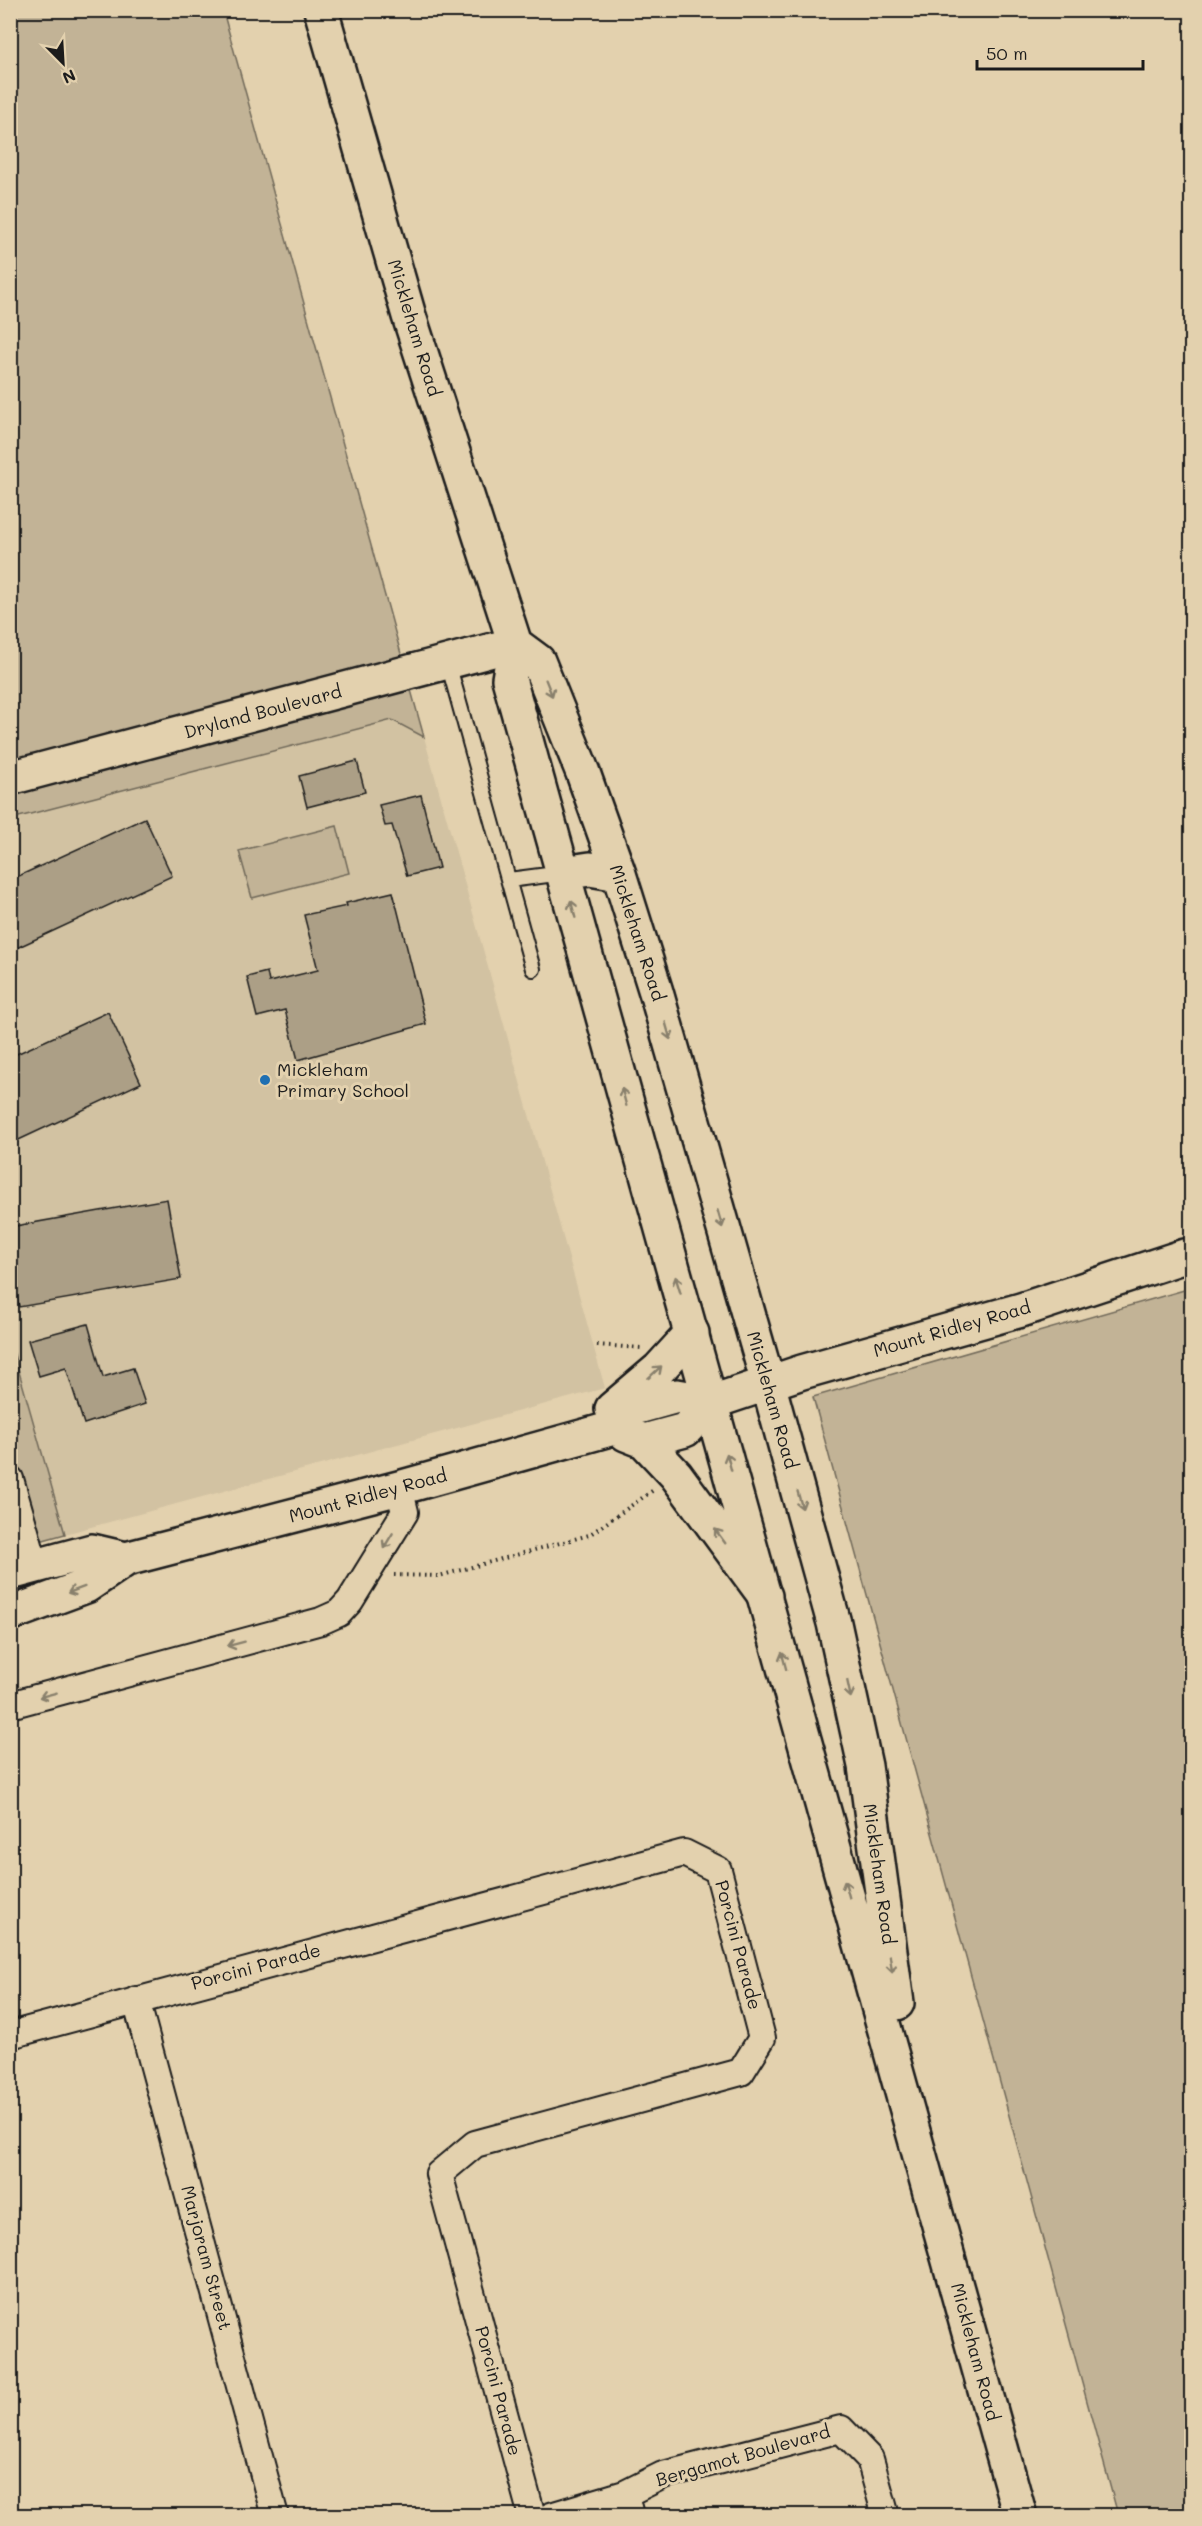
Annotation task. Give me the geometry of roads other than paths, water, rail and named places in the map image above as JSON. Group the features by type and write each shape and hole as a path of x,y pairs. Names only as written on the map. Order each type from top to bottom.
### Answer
{"main road":[{"name":"Mickleham Road","path":"321,10 409,316 515,644 509,679 653,1203 712,1401 1020,2516"},
{"name":"Mickleham Road","path":"515,644 538,661 583,773 619,874 656,992 834,1623 865,1766 895,1992 930,2188"},
{"name":"Dryland Boulevard","path":"10,778 515,644"},
{"path":"563,873 590,869 619,874"},
{"name":"Mount Ridley Road","path":"10,1614 87,1586 126,1559 399,1488 610,1429 634,1408 668,1398 677,1396 712,1401 1021,1310 1188,1255"},
{"path":"579,1437 659,1369 692,1333"},
{"name":"Mount Ridley Road","path":"644,1441 685,1430 712,1401"},
{"path":"610,1429 644,1441 676,1475 767,1600"},
{"name":"Mount Ridley Road","path":"23,1569 92,1551 126,1559"}],"street":[{"path":"10,1479 23,1569"},
{"path":"10,1705 321,1621 339,1613 350,1602 405,1512 399,1488"},
{"name":"Porcini Parade","path":"10,2035 684,1853 718,1870 762,2038 741,2072 475,2144 439,2174 532,2516"},
{"name":"Marjoram Street","path":"136,2000 275,2516"},
{"name":"Bergamot Boulevard","path":"551,2516 628,2505 663,2475 841,2428 870,2459 886,2516"}],"lane":[{"path":"448,663 533,969"},
{"path":"509,880 563,873"}],"place":[{"name":"Mickleham Primary School","path":"265,1080"}]}
